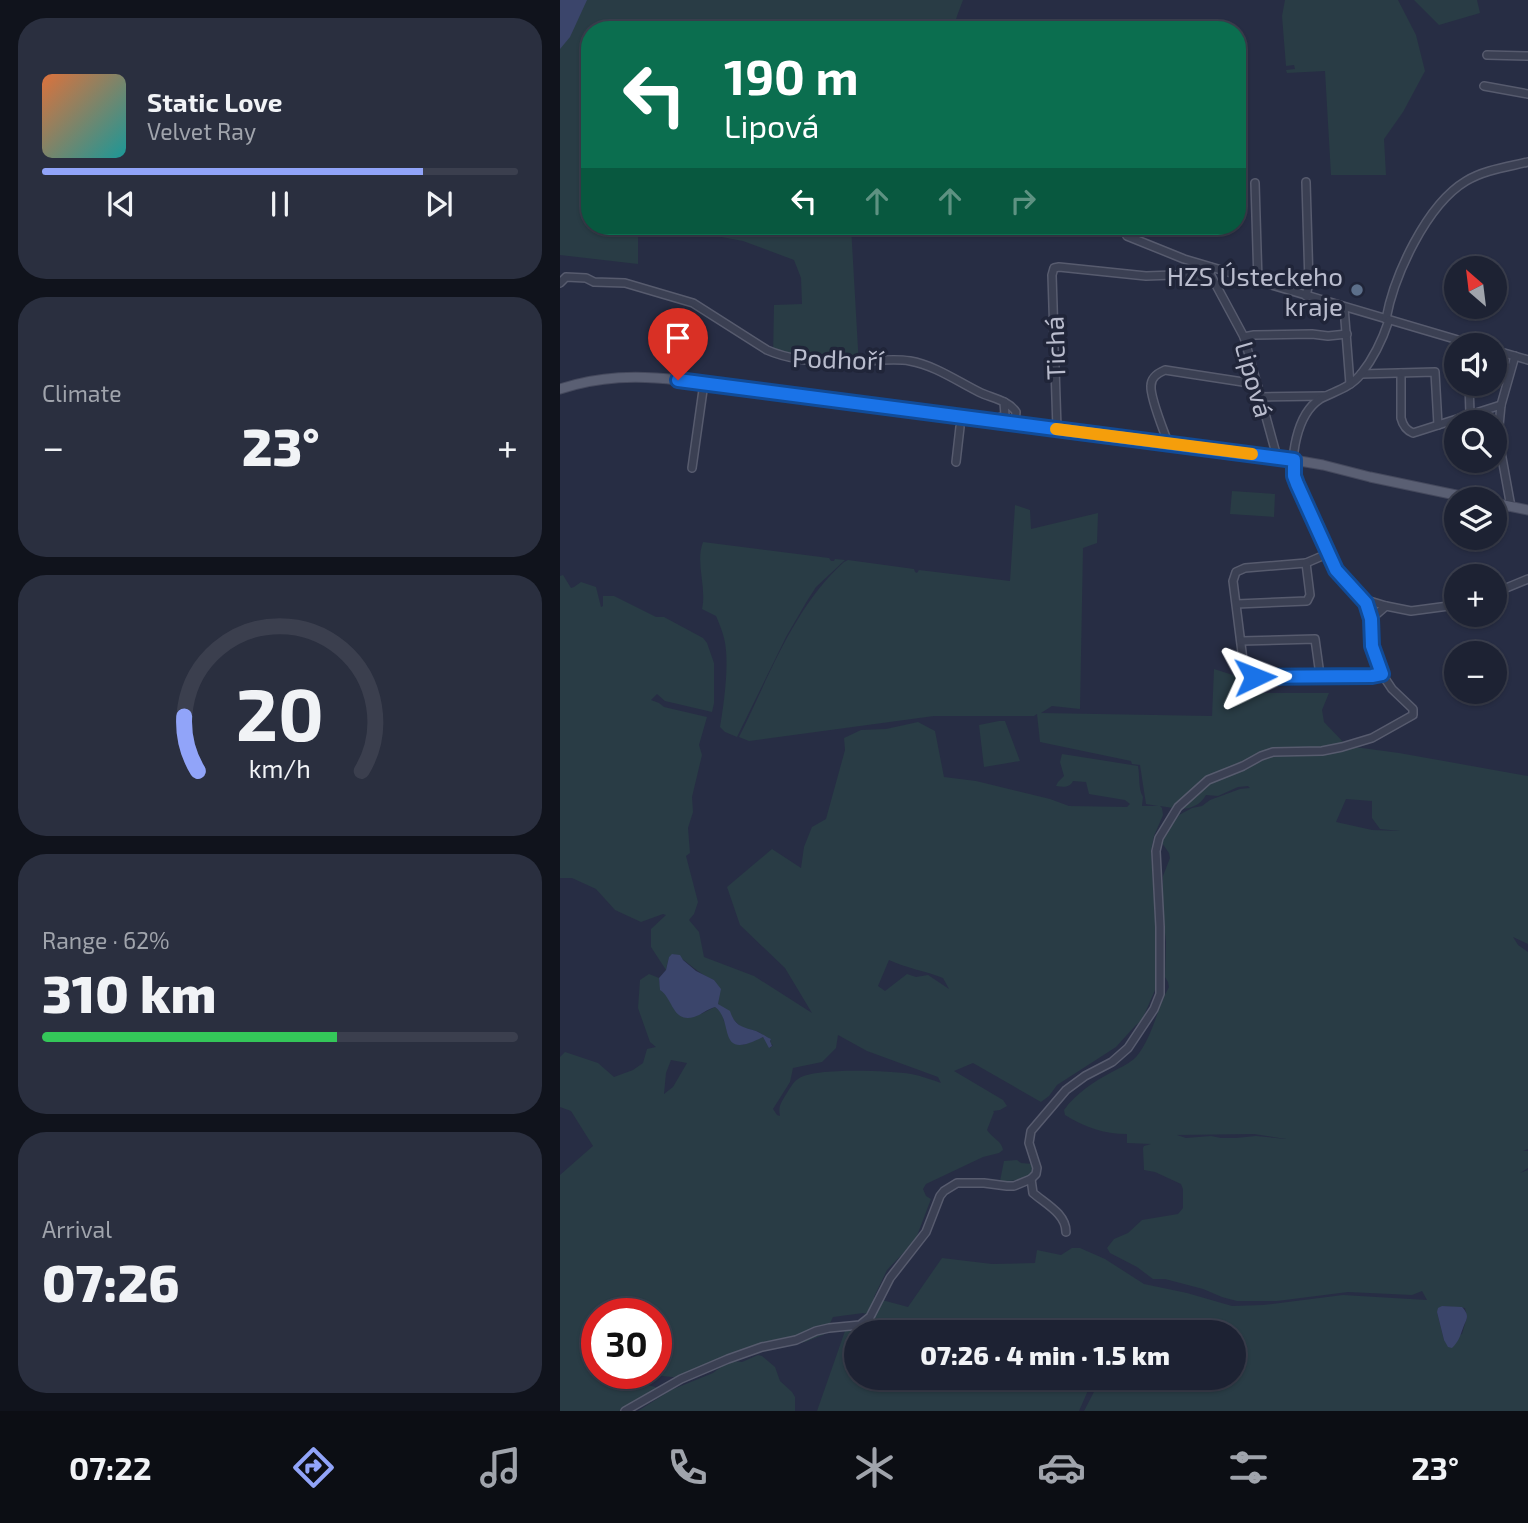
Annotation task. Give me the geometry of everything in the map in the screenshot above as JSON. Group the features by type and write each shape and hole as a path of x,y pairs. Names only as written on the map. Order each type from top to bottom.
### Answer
{"main road":[{"path":"560,389 589,381 628,376 658,377 1277,457 1444,493"},
{"path":"1507,506 1528,510"}],"street":[{"path":"1487,55 1528,55"},
{"path":"1484,86 1528,94"},
{"path":"1014,1186 1036,1174 1037,1168 1029,1143 1031,1131 1066,1090 1112,1062 1128,1048 1154,1010 1160,994 1156,851 1158,838 1178,807 1208,780 1261,756 1273,752 1331,750 1372,738 1412,717 1413,709 1392,689 1382,674 1372,646 1370,611 1363,599 1336,570 1297,484 1294,460 1297,436 1311,407 1350,384 1361,374 1374,353 1387,320 1390,299 1402,267 1425,224 1438,207 1461,184 1478,175 1528,162"},
{"path":"1306,182 1309,283 1306,296"},
{"path":"1255,183 1258,282"},
{"path":"1127,236 1210,269 1444,336"},
{"name":"Tichá","path":"1057,429 1052,275 1054,268 1200,278 1210,269"},
{"name":"Lipová","path":"1210,269 1244,337 1277,457"},
{"name":"Podhoří","path":"560,283 566,277 586,278 594,282 625,283 682,298 779,355 841,362 910,361 927,366 1004,402"},
{"path":"1344,307 1350,384"},
{"path":"1244,337 1347,334"},
{"path":"1507,354 1528,360"},
{"path":"1511,507 1498,436 1501,405 1515,356"},
{"path":"1168,443 1151,392 1152,379 1158,373 1165,370 1256,384"},
{"path":"1361,374 1435,372 1438,425"},
{"path":"1401,373 1401,418 1407,430 1413,433 1444,423"},
{"path":"692,468 704,383"},
{"path":"1260,397 1328,396"},
{"path":"995,420 1005,415 1004,402"},
{"path":"1004,402 1016,412 1015,423"},
{"path":"1484,410 1501,405"},
{"path":"956,462 960,427"},
{"path":"1327,554 1306,563 1240,569 1236,572 1233,581 1244,667 1255,677 1382,674"},
{"path":"1237,604 1307,601 1310,595 1306,563"},
{"path":"1507,588 1528,579"},
{"path":"1363,599 1411,611 1444,607"},
{"path":"1371,619 1386,606"},
{"path":"1241,641 1315,639 1320,676"},
{"path":"1031,1179 1033,1193"},
{"path":"625,1411 681,1379 728,1359 762,1347 796,1340 816,1331 860,1325 870,1317 890,1278 926,1232 940,1196 957,1184 971,1182 1014,1186 1033,1193 1061,1217 1066,1223 1066,1232"}],"shaded area":[{"path":"560,0 963,0 956,21 581,21 581,235 638,235 638,264 560,255"},
{"path":"1285,0 1398,0 1416,35 1425,71 1403,112 1384,139 1386,175 1331,175 1325,71 1287,73 1286,70 1295,69 1294,65 1286,66 1282,16"},
{"path":"1414,0 1477,0 1480,13 1439,25"},
{"path":"711,235 852,235 859,366 773,358 774,305 802,304 801,278 794,260 743,241"},
{"path":"1232,491 1275,494 1274,517 1230,514"},
{"path":"1015,505 1030,510 1031,529 1098,513 1097,543 1083,548 1080,709 1052,706 1041,713 1212,716 1214,669 1258,683 1259,693 1329,693 1322,710 1324,722 1347,746 1528,776 1528,944 1513,937 1518,945 1528,952 1528,1149 1523,1151 1528,1151 1528,1168 1520,1173 1528,1170 1528,1411 1084,1411 1095,1390 1246,1390 1246,1320 873,1320 882,1300 908,1307 942,1258 992,1264 1035,1263 1037,1250 1061,1255 1072,1248 1080,1248 1105,1259 1144,1284 1232,1306 1343,1295 1427,1300 1422,1291 1412,1295 1348,1292 1277,1301 1237,1301 1165,1279 1153,1279 1110,1253 1107,1248 1114,1239 1128,1233 1142,1220 1178,1214 1183,1208 1183,1189 1181,1184 1144,1170 1143,1148 1151,1144 1127,1143 1127,1134 1110,1133 1087,1126 1065,1115 1064,1110 1086,1088 1136,1057 1146,1041 1169,987 1165,977 1166,942 1162,907 1163,876 1170,858 1162,843 1165,834 1179,815 1210,800 1250,788 1248,786 1238,787 1218,796 1206,795 1200,803 1187,808 1172,809 1160,806 1163,815 1151,851 1155,916 1155,990 1142,1020 1116,1047 1057,1085 1041,1102 973,1063 954,1071 1003,1100 1007,1106 993,1111 987,1130 1001,1144 1003,1150 926,1184 923,1189 931,1199 915,1241 887,1270 874,1297 874,1303 866,1314 833,1317 825,1334 734,1361 742,1362 758,1355 762,1356 775,1367 780,1381 795,1397 795,1411 638,1411 671,1390 713,1373 722,1366 691,1379 672,1377 672,1298 581,1298 581,1389 657,1389 621,1411 560,1411 560,1175 593,1146 571,1111 560,1107 560,1057 565,1052 598,1063 614,1077 643,1063 647,1049 656,1047 650,1042 638,1008 640,980 649,974 659,978 669,999 701,1014 715,1007 743,1045 763,1037 770,1048 773,1045 770,1039 759,1032 741,1027 718,1004 719,995 714,980 674,954 669,957 666,970 651,947 651,929 666,915 641,922 615,910 596,889 572,878 560,878 560,576 563,575 571,588 581,582 596,587 601,607 603,596 614,596 656,617 664,617 703,638 707,643 714,663 712,712 665,701 657,694 651,700 664,707 707,717 699,745 702,755 688,828 690,853 686,856 698,902 689,920 699,932 704,957 754,976 812,1013 785,968 740,925 727,887 772,849 801,868 804,847 812,827 826,819 845,750 844,738 861,730 886,729 918,722 935,731 944,777 976,781 1069,806 1127,807 1130,804 1125,800 1089,794 1086,782 1073,781 1068,786 1056,786 1064,776 1060,762 1062,754 1138,766 1142,806 1158,806 1146,804 1140,765 1040,742 1037,714 934,716 749,741 739,737 796,622 826,580 844,562 848,560 914,569 917,573 919,570 1010,581","holes":["1346,799 1372,801 1372,818 1380,829 1400,831 1372,830 1336,822","889,960 943,978 949,989 928,975 916,977 907,974 885,991 878,986","838,1035 867,1051 938,1077 941,1083 911,1074 886,1072 835,1071 807,1075 793,1084 781,1103 780,1116 777,1115 773,1109 790,1082 793,1068 822,1062 836,1048","671,1060 687,1063 673,1087 664,1094 666,1073","1254,1134 1286,1139 1256,1136 1186,1138 1177,1135","1442,1306 1465,1308 1467,1317 1462,1334 1444,1340 1437,1312"]},
{"path":"703,542 829,558 831,561 845,560 816,587 807,601 786,637 737,737 720,727 726,682 726,647 716,616 702,609 700,558"},
{"path":"1005,721 1020,761 984,767 979,725"},
{"path":"1017,1160 1033,1164 1031,1174 1022,1179 1000,1181 1004,1161"},
{"path":"844,1334 844,1390 1088,1390 1079,1411 817,1411"}],"water":[{"path":"560,0 587,0 570,37 560,49"},
{"path":"672,954 680,955 696,971 714,980 721,989 718,1004 730,1011 740,1026 771,1039 772,1046 769,1048 763,1037 738,1045 732,1042 721,1013 715,1007 694,1017 687,1018 677,1013 660,990 659,978 666,970"},
{"path":"1442,1306 1462,1307 1467,1315 1459,1338 1452,1348 1448,1347 1444,1340 1437,1312"}],"slow traffic":[{"path":"1056,429 1252,454"}],"place":[{"name":"HZS Ústeckeho kraje","path":"1357,290"}],"route":[{"path":"678,380 1294,460 1294,476 1327,554 1336,570 1363,599 1370,611 1372,646 1382,674 1255,677"}]}
